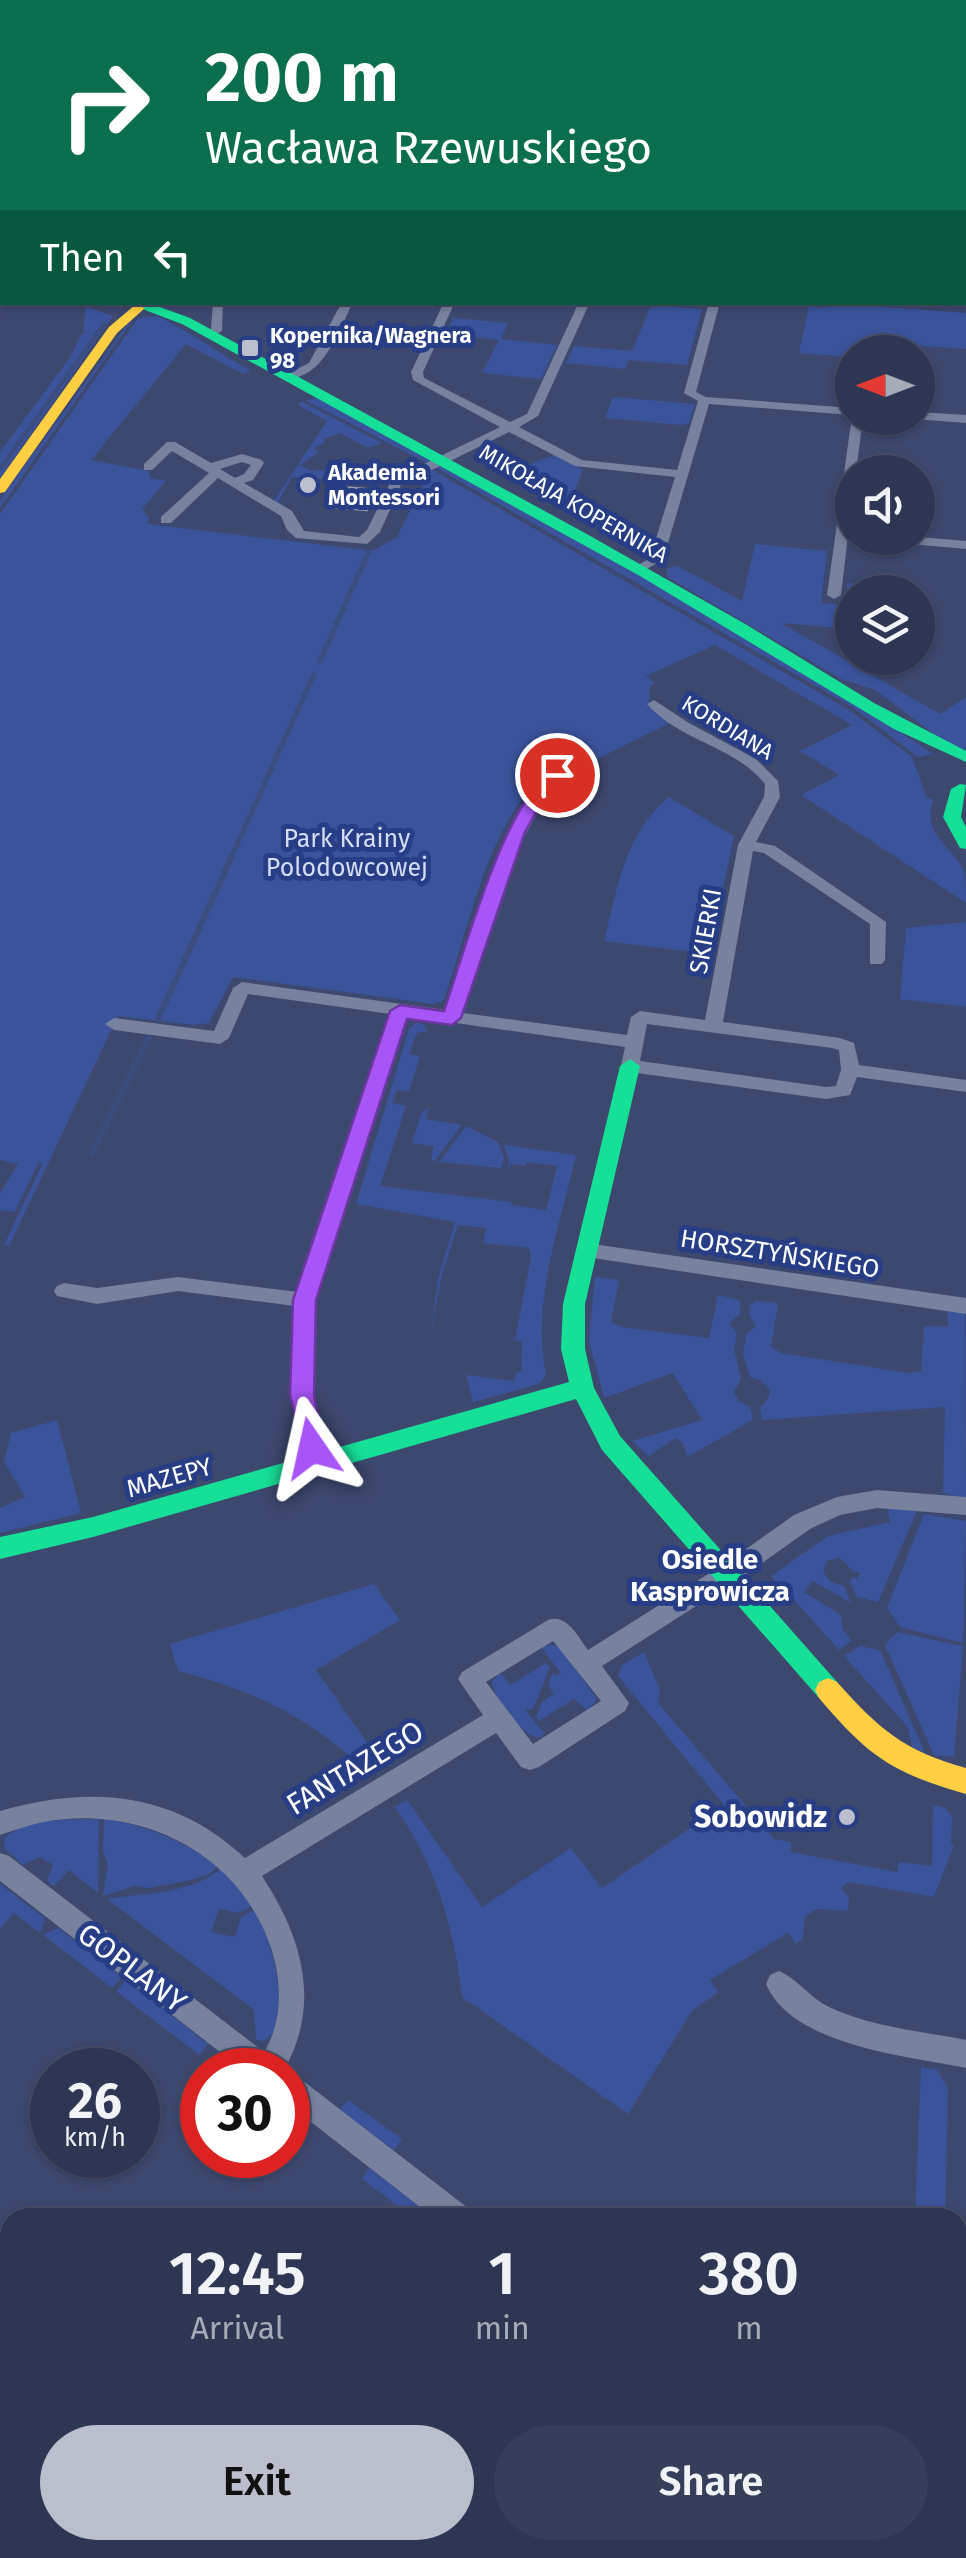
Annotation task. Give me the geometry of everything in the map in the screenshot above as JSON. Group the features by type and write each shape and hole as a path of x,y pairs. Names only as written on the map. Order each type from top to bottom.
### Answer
{"street":[{"path":"0,488 114,330 141,305"},
{"name":"MIKOŁAJA KOPERNIKA","path":"141,305 186,321 444,458 639,568 930,742 962,773"},
{"path":"210,334 216,331 218,305"},
{"path":"289,378 314,365 346,305"},
{"path":"449,305 417,372 419,380 586,465 682,474"},
{"path":"148,468 171,446 287,514 294,530 302,535 362,541 373,532 399,476 514,428 532,416 584,305"},
{"path":"714,305 690,393 704,400 835,411"},
{"path":"639,568 656,560 704,400"},
{"path":"935,417 966,420"},
{"path":"166,520 214,471 242,458 258,463 248,476 234,482"},
{"path":"935,542 966,544"},
{"path":"834,595 843,555"},
{"name":"KORDIANA","path":"654,704 683,728 768,774 773,784 772,796 746,845"},
{"path":"962,773 949,809 950,821 964,831"},
{"path":"452,1018 516,832 539,792 557,775"},
{"path":"746,845 769,849 878,922 876,960"},
{"name":"SKIERKI","path":"713,1026 746,845"},
{"path":"114,1024 220,1038 242,988 452,1018 632,1054 826,1093 844,1091 850,1070 848,1047 834,1042 640,1018 632,1054 586,1250 574,1304 572,1349 582,1388 611,1443 876,1745 912,1767 966,1782"},
{"path":"317,1462 302,1395 305,1300 400,1011"},
{"path":"850,1070 966,1086"},
{"name":"HORSZTYŃSKIEGO","path":"586,1250 966,1306"},
{"path":"64,1291 97,1296 178,1284 305,1300"},
{"name":"MAZEPY","path":"0,1548 93,1527 582,1388"},
{"path":"586,1664 802,1522 838,1506 877,1499 966,1506"},
{"path":"556,1627 617,1703 530,1759 498,1718 470,1680 556,1627"},
{"name":"FANTAZEGO","path":"244,1873 498,1718"},
{"path":"0,1823 50,1810 119,1808 180,1826 230,1856 278,1920 292,1972 290,2030 279,2048"},
{"name":"GOPLANY","path":"0,1865 237,2048"},
{"path":"779,1984 789,2000 814,2016 869,2033 966,2054"},
{"path":"310,2104 445,2208"}],"green space":[{"path":"651,305 702,309 687,365 629,360 625,369 566,363 574,346 632,351"},
{"path":"856,305 966,313 966,349 935,347 935,335 835,335 835,356 799,353 809,306"},
{"path":"86,307 113,316 0,478 0,452 71,356 82,333 88,332 83,331"},
{"name":"Park Krainy Polodowcowej","path":"157,316 251,371 243,374 186,344 91,460 149,471 150,478 166,481 142,509 149,518 147,524 373,551 397,537 431,469 849,710 912,757 926,796 933,800 934,831 964,871 966,903 801,795 839,775 800,751 852,725 715,645 646,676 655,683 650,686 649,704 670,723 601,757 571,780 545,771 525,795 508,821 482,879 444,1000 434,1004 233,977 209,1023 194,1025 118,1016 9,1246 4,1245 43,1163 39,1162 15,1212 0,1210 0,1193 18,1164 0,1160 0,514 138,318"},
{"path":"134,318 0,508 0,500"},
{"path":"453,318 508,323 501,339 557,345 541,379 482,373 499,340 446,334"},
{"path":"613,397 695,404 689,423 682,425 605,418"},
{"path":"319,398 431,458 430,461 427,463 305,400"},
{"path":"301,401 382,443 368,448 340,433 324,439 324,444 313,448 319,452 300,465 311,471 326,470 321,479 292,477 278,502 292,511 288,513 273,502 327,421 298,405"},
{"path":"554,455 583,470 569,504 510,472"},
{"path":"448,466 821,679 933,754 918,757 854,708 435,467"},
{"path":"755,544 827,551 821,603 835,604 835,628 781,623 835,654 835,675 872,675 940,714 966,697 966,751 945,742 875,690 841,679 667,577 667,568 678,566 742,601"},
{"path":"669,797 734,836 709,954 604,941 632,845"},
{"path":"966,922 966,1007 900,999 906,928"},
{"path":"416,1023 424,1024 427,1031 417,1033 409,1054 420,1056 409,1091 397,1090 392,1103 406,1106 380,1186 512,1202 511,1205 546,1210 557,1166 527,1162 526,1166 511,1164 507,1169 504,1145 576,1155 545,1292 542,1348 546,1375 539,1384 473,1402 466,1375 514,1381 516,1373 521,1372 522,1342 515,1340 531,1257 529,1248 483,1243 486,1228 458,1225 442,1274 431,1333 438,1279 455,1222 356,1204 409,1029"},
{"path":"429,1107 426,1119 462,1125 434,1162 434,1146 412,1143 421,1114"},
{"path":"466,1126 498,1142 504,1158 501,1168 439,1162"},
{"path":"595,1277 619,1280 611,1322 622,1327 709,1338 718,1295 740,1300 740,1314 729,1323 737,1333 734,1350 741,1379 734,1392 739,1401 750,1407 753,1420 687,1457 683,1443 675,1438 649,1456 632,1441 702,1420 673,1373 604,1398 589,1341"},
{"path":"756,1301 778,1303 771,1347 781,1353 909,1373 921,1371 924,1326 948,1327 947,1311 965,1313 966,1498 943,1493 945,1407 762,1420 760,1408 770,1390 750,1377 743,1353 746,1334 756,1326 749,1315 750,1305"},
{"path":"57,1420 81,1513 0,1533 0,1508 25,1497 4,1462 11,1433"},
{"path":"887,1508 918,1508 878,1602 857,1597 850,1582 853,1576 857,1580 860,1572 854,1572 840,1558 827,1561 823,1572 831,1582 844,1586 851,1603 813,1581 804,1592 841,1615 843,1630 852,1641 839,1650 787,1592 769,1597 764,1591 777,1584 771,1576 828,1536 890,1522"},
{"path":"924,1514 966,1521 963,1643 900,1627 887,1608"},
{"path":"374,1584 400,1620 316,1670 383,1765 369,1774 326,1737 281,1709 232,1687 178,1671 170,1644"},
{"path":"897,1632 963,1646 954,1757 934,1755 885,1645"},
{"path":"860,1646 880,1650 925,1753 912,1747 908,1727 844,1656"},
{"path":"541,1647 560,1648 597,1699 588,1711 574,1699 539,1721 536,1717 542,1702 554,1694 548,1685 553,1673 561,1673"},
{"path":"644,1652 660,1690 658,1703 774,1839 791,1842 791,1852 897,1872 899,1862 932,1866 933,1805 946,1808 952,1817 954,1845 934,1897 848,1882 841,1888 849,1898 848,1911 816,1909 805,1917 803,1938 796,1944 788,1933 710,1980 718,1992 692,2011 628,2114 462,1997 441,1898 422,1851 395,1807 407,1800 482,1907 571,1848 602,1888 724,1805 618,1676 622,1665"},
{"path":"546,1663 550,1667 533,1709 525,1710 544,1733 540,1738 524,1730 509,1715 497,1698 492,1681 501,1673 510,1685"},
{"path":"99,1819 98,1893 69,1870 54,1886 47,1881 53,1865 40,1857 23,1865 4,1848 5,1838 24,1826"},
{"path":"104,1819 164,1835 219,1865 209,1874 191,1880 149,1888 134,1886 103,1896 108,1864 103,1851"},
{"path":"222,1868 253,1905 239,1913 219,1909 211,1932 235,1937 241,1917 255,1909 272,1954 278,1985 277,2016 274,2033 264,2041 256,2040 254,2010 107,1899 182,1888"},
{"path":"0,1884 45,1918 40,1933 14,1913 0,1929"},
{"path":"58,1928 122,1977 112,1988 43,1935"},
{"path":"126,1980 208,2044 205,2048 190,2048 116,1991"},
{"path":"921,2067 937,2070 948,2088 945,2208 915,2208"},
{"path":"348,2100 402,2139 394,2150 340,2110"},
{"path":"369,2168 421,2208 400,2208 362,2179"}],"building":[{"path":"341,487 377,490 367,510 330,507"}],"waterway":[{"path":"0,469 104,324"},
{"path":"320,661 368,553"},
{"path":"231,858 314,674"},
{"path":"158,1019 232,856"},
{"path":"92,1153 149,1037"}],"traffic: fast":[{"path":"149,307 186,321 449,464 710,610 868,707 966,757"},
{"path":"960,789 952,817 966,844"},
{"path":"630,1066 574,1304 573,1349 582,1388 611,1443 828,1690"},
{"path":"0,1548 93,1527 582,1388"}],"traffic: slow":[{"path":"0,489 113,330 139,308"},
{"path":"828,1690 887,1750 919,1767 966,1781"}],"place":[{"name":"Kopernika/Wagnera 98","path":"250,348"},
{"name":"Akademia Montessori","path":"308,485"},
{"name":"Sobowidz","path":"847,1817"}],"district":[{"name":"Osiedle Kasprowicza","path":"710,1575"}],"route":[{"path":"312,1448 300,1358 305,1300 400,1011 452,1018 516,832 539,792 557,775"}]}
